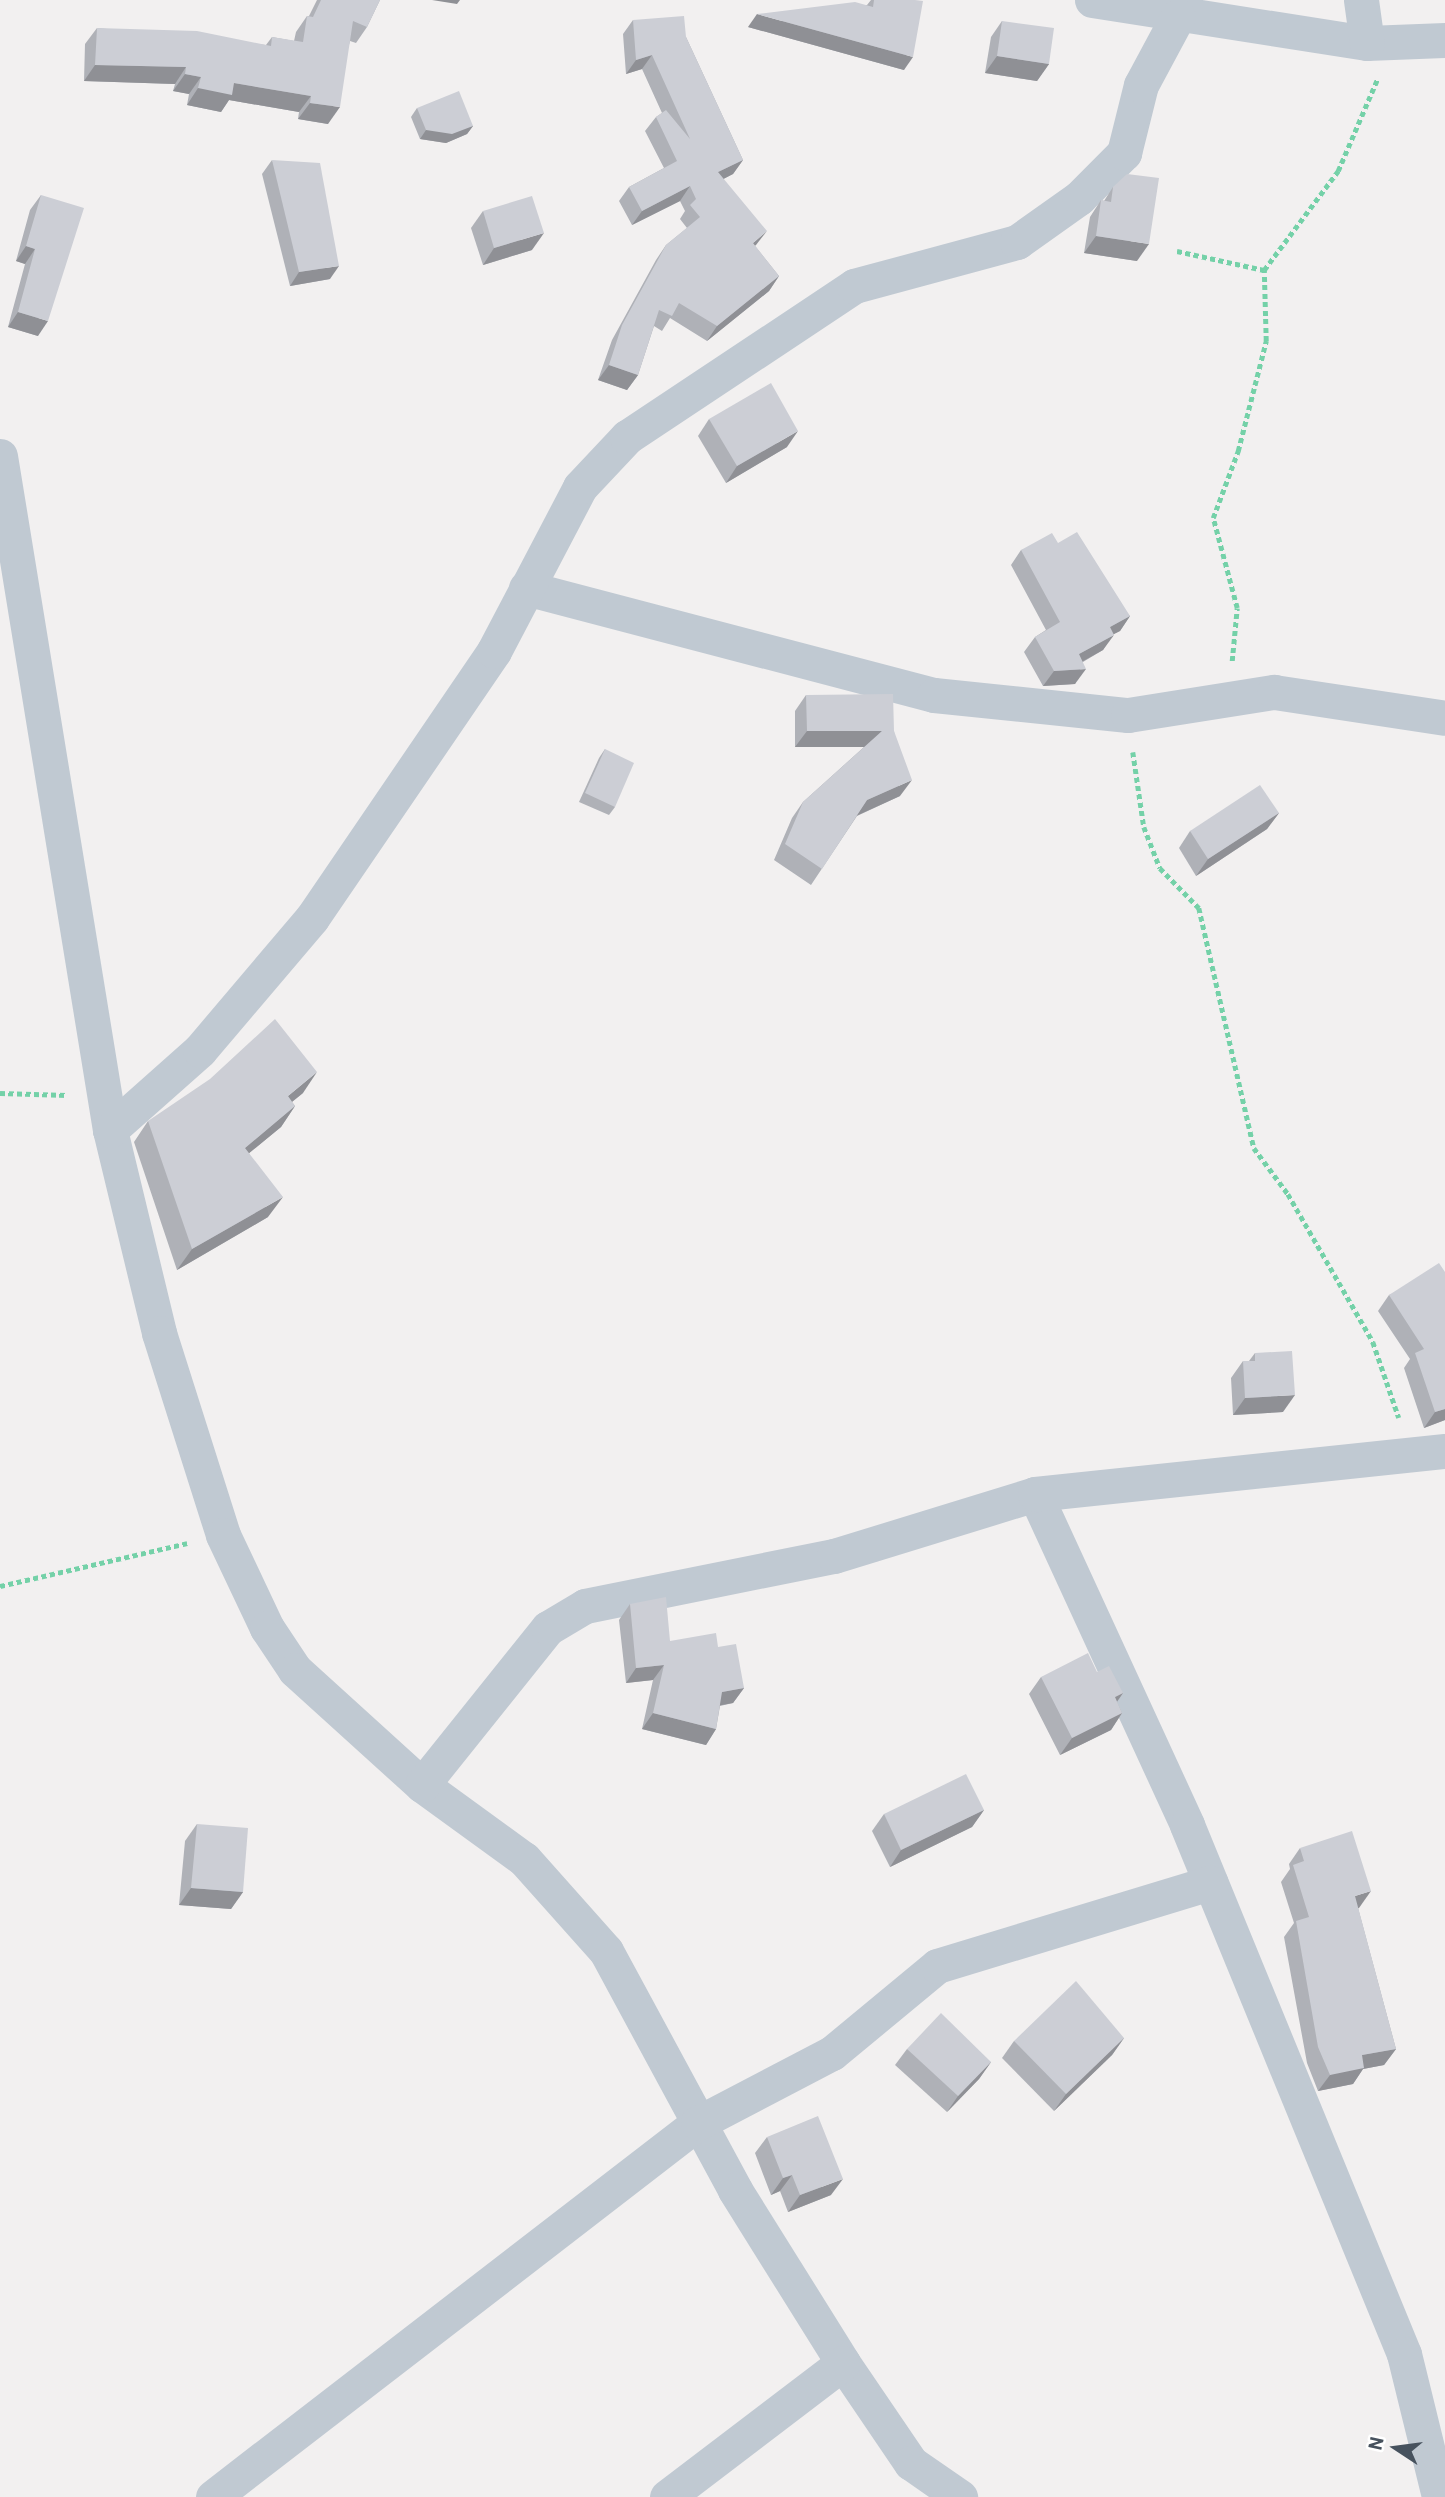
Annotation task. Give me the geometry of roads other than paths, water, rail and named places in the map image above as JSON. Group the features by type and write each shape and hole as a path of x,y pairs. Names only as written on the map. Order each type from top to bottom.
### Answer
{"street":[{"path":"1092,0 1178,16 1381,42 1445,40"},
{"path":"1361,0 1381,42"},
{"path":"108,1113 200,1050 274,969 494,651 580,486 627,437 668,407 854,286 1017,242 1079,198 1124,153 1141,85 1178,16"},
{"path":"0,456 108,1113 159,1333 223,1535 267,1628 295,1670 422,1785 524,1859 606,1951 698,2123 843,2362 911,2463 960,2497"},
{"path":"526,588 934,695 1128,715 1274,692 1445,718"},
{"path":"422,1785 548,1628 585,1606 834,1556 1035,1494 1429,1453"},
{"path":"1035,1494 1211,1883 1404,2354 1439,2497"},
{"path":"213,2497 698,2123 832,2053 937,1966 1211,1883"},
{"path":"667,2497 843,2362"}]}
